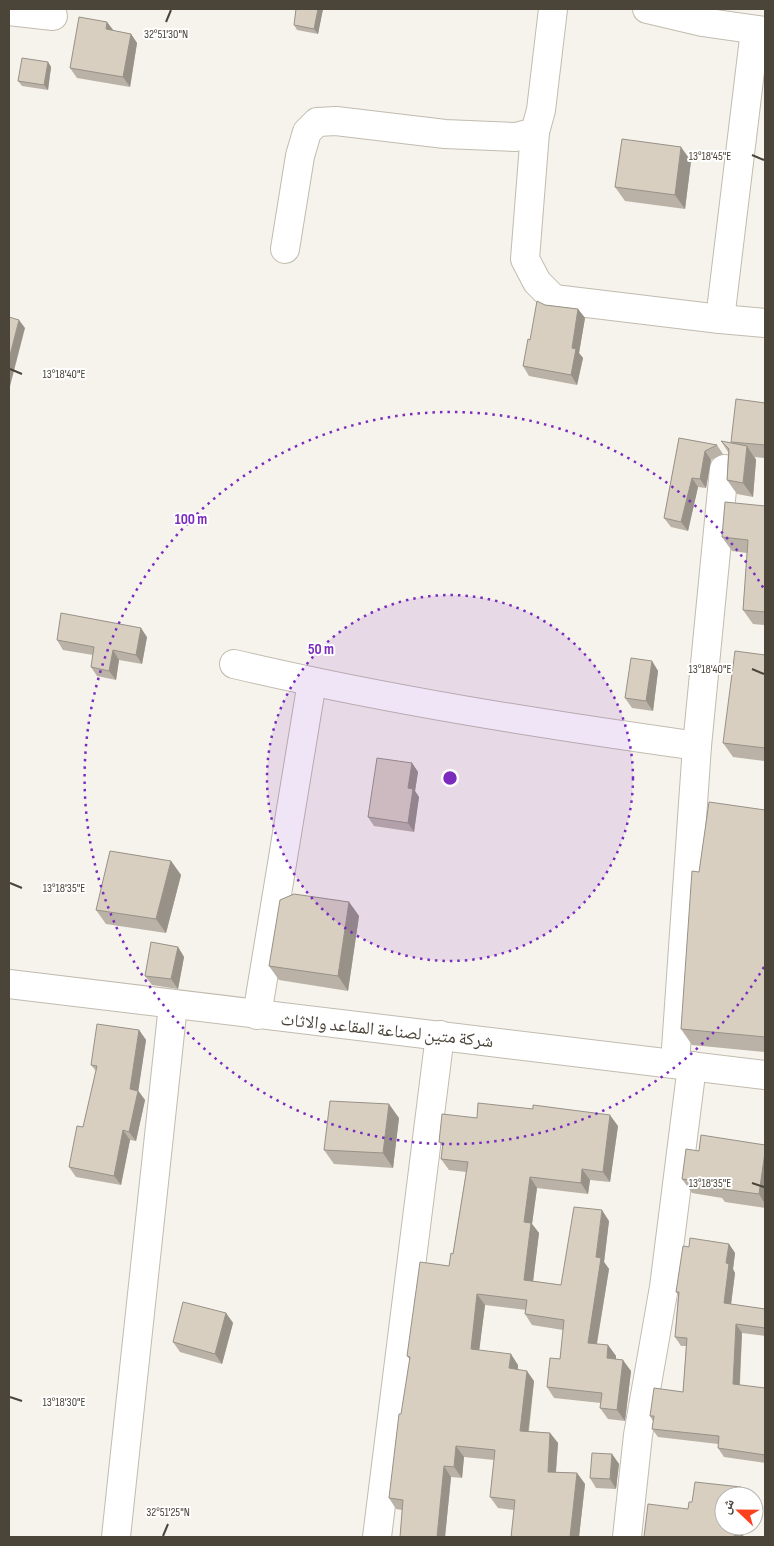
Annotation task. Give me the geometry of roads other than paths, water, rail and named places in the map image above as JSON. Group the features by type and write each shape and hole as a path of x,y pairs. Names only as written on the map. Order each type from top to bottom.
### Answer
{"street":[{"path":"554,9 536,132 525,259 543,288 554,299 720,320 765,323"},
{"path":"647,9 702,22 760,31 720,320"},
{"path":"9,11 53,16"},
{"path":"285,249 300,156 307,132 317,122 336,121 445,134 516,137 536,132"},
{"path":"628,1537 638,1435 664,1287 683,1065 697,746 724,469"},
{"path":"234,664 312,682 530,723 697,746"},
{"path":"256,1016 312,682"},
{"name":"شركة متين لصناعة المقاعد والاثاث","path":"9,984 256,1016 440,1035 765,1075"},
{"path":"116,1537 174,1005"},
{"path":"377,1537 440,1035"}]}
